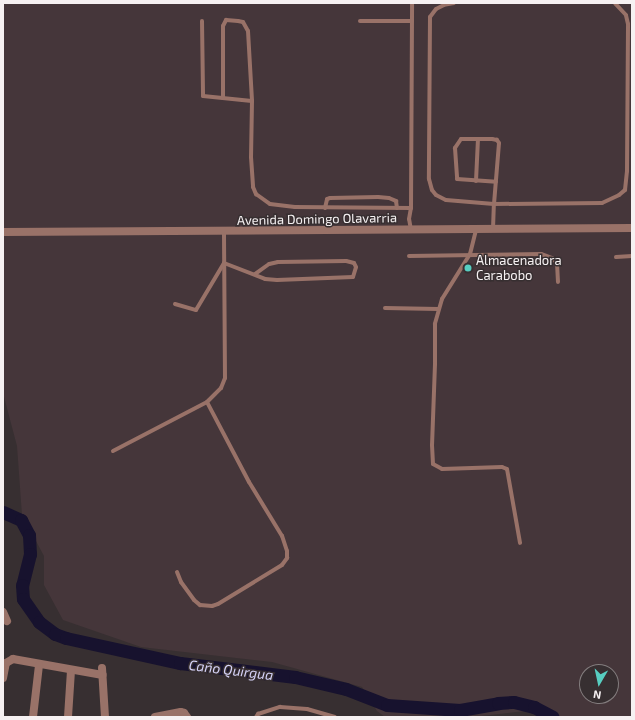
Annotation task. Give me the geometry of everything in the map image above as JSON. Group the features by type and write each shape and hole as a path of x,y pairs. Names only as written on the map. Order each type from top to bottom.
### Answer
{"street":[{"name":"Avenida Domingo Olavarria","path":"3,232 224,232 632,228"},
{"path":"3,612 7,621"},
{"path":"3,678 6,663 11,659 71,670 102,671 105,717"},
{"path":"33,717 40,665"},
{"path":"68,717 71,670"},
{"path":"155,717 181,712 187,717"}],"lane":[{"path":"411,230 409,219 411,208 412,3"},
{"path":"438,3 436,9 430,17 431,76 429,179 432,190 436,195 446,200 494,204 602,203 619,195 625,190 627,171 628,24 626,15 615,3"},
{"path":"436,9 444,5 454,3"},
{"path":"223,98 223,26 226,20 243,22 248,31 252,101 251,157 253,187 256,194 270,204 295,207 411,208"},
{"path":"360,21 412,21"},
{"path":"202,22 202,94 205,97 252,101"},
{"path":"493,229 499,143 497,140 492,139 461,139 456,148 457,179 496,182"},
{"path":"476,181 478,139"},
{"path":"325,208 327,200 330,198 389,198 396,200 397,208"},
{"path":"476,230 470,254 447,289 438,309 435,324 432,445 433,464 442,469 502,467 507,469 510,475 520,543"},
{"path":"113,450 207,402 221,388 225,378 224,232"},
{"path":"410,256 541,254 552,258 557,264 558,282"},
{"path":"616,257 632,256"},
{"path":"224,263 265,279 277,280 353,277 356,267 354,263 346,261 278,262 269,264 255,274"},
{"path":"175,304 196,310 224,263"},
{"path":"386,308 438,309"},
{"path":"177,572 181,582 194,600 200,605 212,606 218,604 282,565 287,558 287,551 282,536 249,482 207,402"},
{"path":"256,717 258,714 280,707 307,709 335,717"}],"shaded area":[{"path":"3,3 632,3 632,717 549,717 541,709 473,717 385,717 377,711 362,687 272,662 141,647 63,620 44,585 44,556 22,515 17,446 3,393"}],"waterway":[{"name":"Caño Quirgua","path":"3,512 21,520 29,535 30,554 22,585 23,599 39,622 55,634 66,638 180,663 295,677 346,689 387,705 460,710 498,703 514,702 534,707 553,717"}],"place":[{"name":"Almacenadora Carabobo","path":"468,268"}]}
